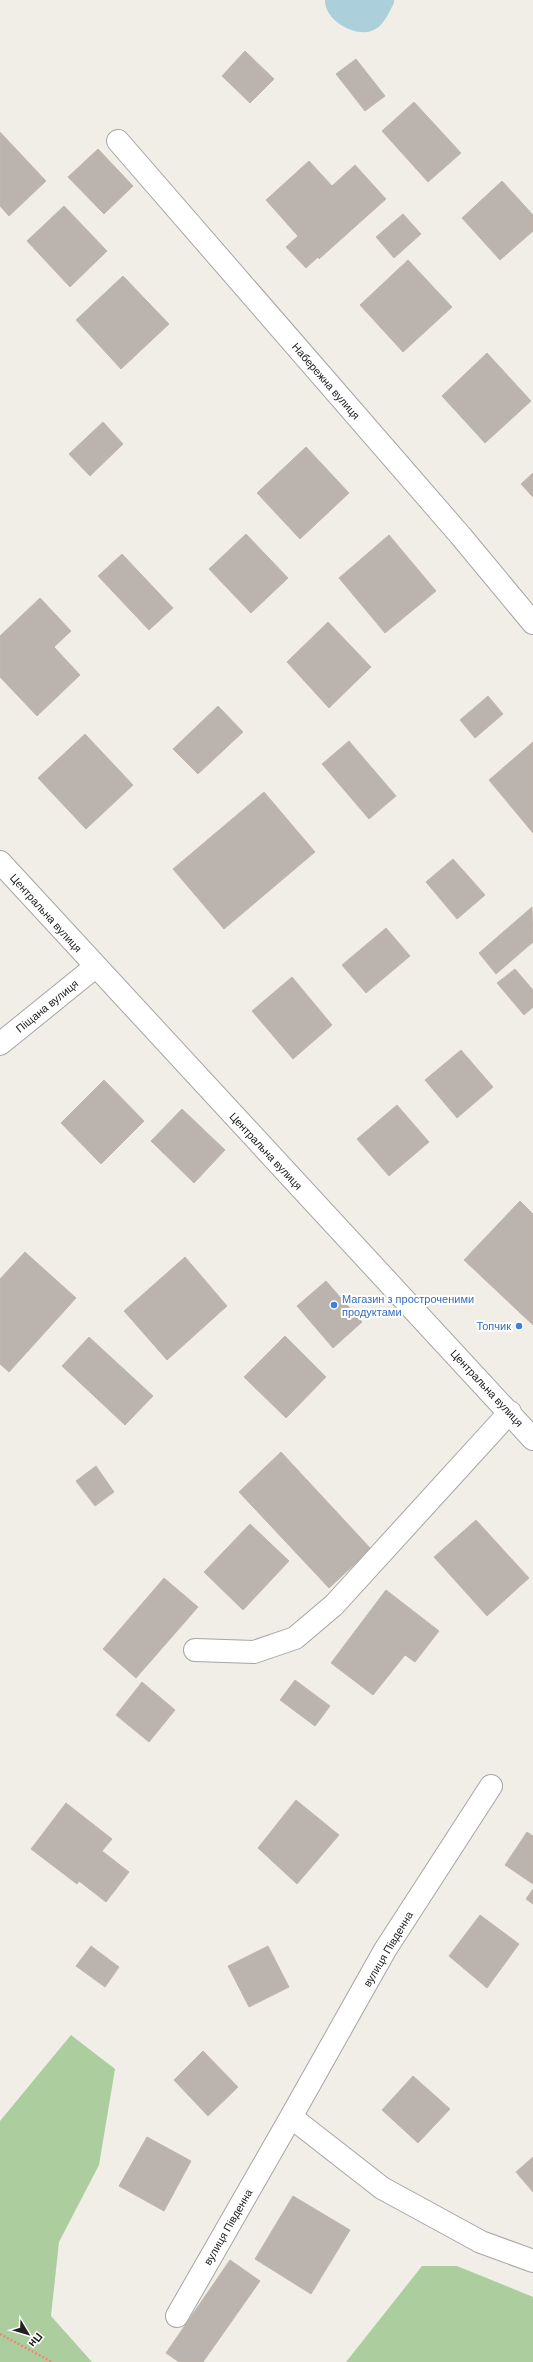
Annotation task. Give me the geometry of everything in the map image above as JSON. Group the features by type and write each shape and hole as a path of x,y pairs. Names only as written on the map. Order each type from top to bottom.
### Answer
{"street":[{"name":"Набережна вулиця","path":"118,141 460,535 533,623"},
{"name":"Центральна вулиця","path":"0,862 95,967 510,1412 533,1439"},
{"name":"Піщана вулиця","path":"0,1044 95,967"},
{"path":"195,1650 254,1652 295,1638 334,1605 510,1412"},
{"name":"вулиця Південна","path":"177,2316 385,1950 491,1786"},
{"path":"291,2117 382,2188 481,2242 533,2261"}],"path":[{"path":"0,2334 52,2362"}],"green space":[{"path":"71,2035 115,2069 99,2165 59,2242 51,2316 92,2362 0,2362 0,2121"},
{"path":"422,2266 457,2266 533,2297 533,2362 346,2362"}],"water":[{"path":"325,0 394,0 394,3 379,27 371,31 364,32 348,29 334,20 329,14"}],"building":[{"path":"245,51 274,79 250,103 222,76"},
{"path":"356,59 385,96 365,111 336,74"},
{"path":"414,102 461,153 428,182 382,131"},
{"path":"0,132 46,181 9,216 0,206"},
{"path":"98,149 133,186 104,214 68,177"},
{"path":"309,161 332,186 355,165 386,199 319,259 318,257 306,268 286,247 298,236 266,200"},
{"path":"502,181 533,215 533,231 500,260 462,218"},
{"path":"64,206 107,251 70,287 27,241"},
{"path":"403,214 421,234 394,258 376,237"},
{"path":"408,260 452,307 403,352 360,305"},
{"path":"123,276 169,324 121,369 76,320"},
{"path":"487,353 531,401 485,443 442,396"},
{"path":"103,422 123,444 90,476 69,454"},
{"path":"306,447 349,493 300,539 257,493"},
{"path":"533,473 533,497 521,484"},
{"path":"246,534 288,578 251,613 209,569"},
{"path":"389,535 436,591 385,633 339,578"},
{"path":"122,554 173,608 149,630 98,576"},
{"path":"40,598 71,631 54,647 80,675 37,716 0,677 0,636"},
{"path":"328,622 371,667 329,708 287,662"},
{"path":"488,696 503,714 475,738 460,720"},
{"path":"218,706 243,732 198,774 173,749"},
{"path":"85,734 133,785 86,829 38,778"},
{"path":"349,741 396,796 369,819 322,764"},
{"path":"533,742 533,833 489,780"},
{"path":"264,792 315,852 224,929 173,869"},
{"path":"453,859 485,895 457,919 426,882"},
{"path":"532,907 533,942 496,974 479,953"},
{"path":"386,928 410,956 366,993 342,965"},
{"path":"515,969 533,990 533,1007 524,1015 497,983"},
{"path":"292,977 332,1025 293,1059 252,1011"},
{"path":"461,1050 493,1087 457,1118 425,1080"},
{"path":"104,1080 144,1121 101,1164 61,1123"},
{"path":"397,1105 429,1142 389,1176 357,1139"},
{"path":"182,1109 225,1150 194,1183 151,1141"},
{"path":"520,1201 533,1214 533,1325 464,1260"},
{"path":"25,1252 76,1298 9,1372 0,1364 0,1279"},
{"path":"185,1257 227,1306 167,1360 124,1311"},
{"path":"326,1281 362,1322 333,1348 297,1306"},
{"path":"285,1336 326,1377 286,1418 244,1377"},
{"path":"89,1337 153,1396 125,1425 62,1366"},
{"path":"281,1452 371,1549 329,1588 239,1492"},
{"path":"96,1466 114,1492 95,1506 76,1481"},
{"path":"476,1520 529,1578 487,1616 434,1557"},
{"path":"250,1524 289,1561 243,1610 204,1572"},
{"path":"164,1578 198,1607 136,1678 103,1649"},
{"path":"386,1590 439,1631 415,1662 405,1655 373,1695 331,1663"},
{"path":"295,1680 330,1706 315,1726 280,1700"},
{"path":"142,1682 175,1710 149,1742 116,1715"},
{"path":"296,1800 339,1835 297,1884 258,1848"},
{"path":"66,1803 112,1839 102,1851 129,1872 106,1902 79,1881 77,1884 31,1849"},
{"path":"527,1832 533,1836 533,1884 505,1865"},
{"path":"533,1889 533,1904 526,1899"},
{"path":"480,1915 519,1944 487,1988 449,1956"},
{"path":"91,1946 119,1967 105,1987 76,1966"},
{"path":"268,1946 289,1987 249,2007 228,1966"},
{"path":"203,2051 238,2087 208,2116 174,2080"},
{"path":"413,2076 450,2109 418,2143 382,2110"},
{"path":"147,2137 191,2161 164,2211 119,2186"},
{"path":"533,2157 533,2192 516,2172"},
{"path":"293,2196 350,2230 311,2294 255,2259"},
{"path":"230,2260 260,2281 203,2362 179,2362 166,2353"}],"place":[{"name":"Магазин з простроченими продуктами","path":"334,1305"},
{"name":"Топчик","path":"519,1326"}]}
